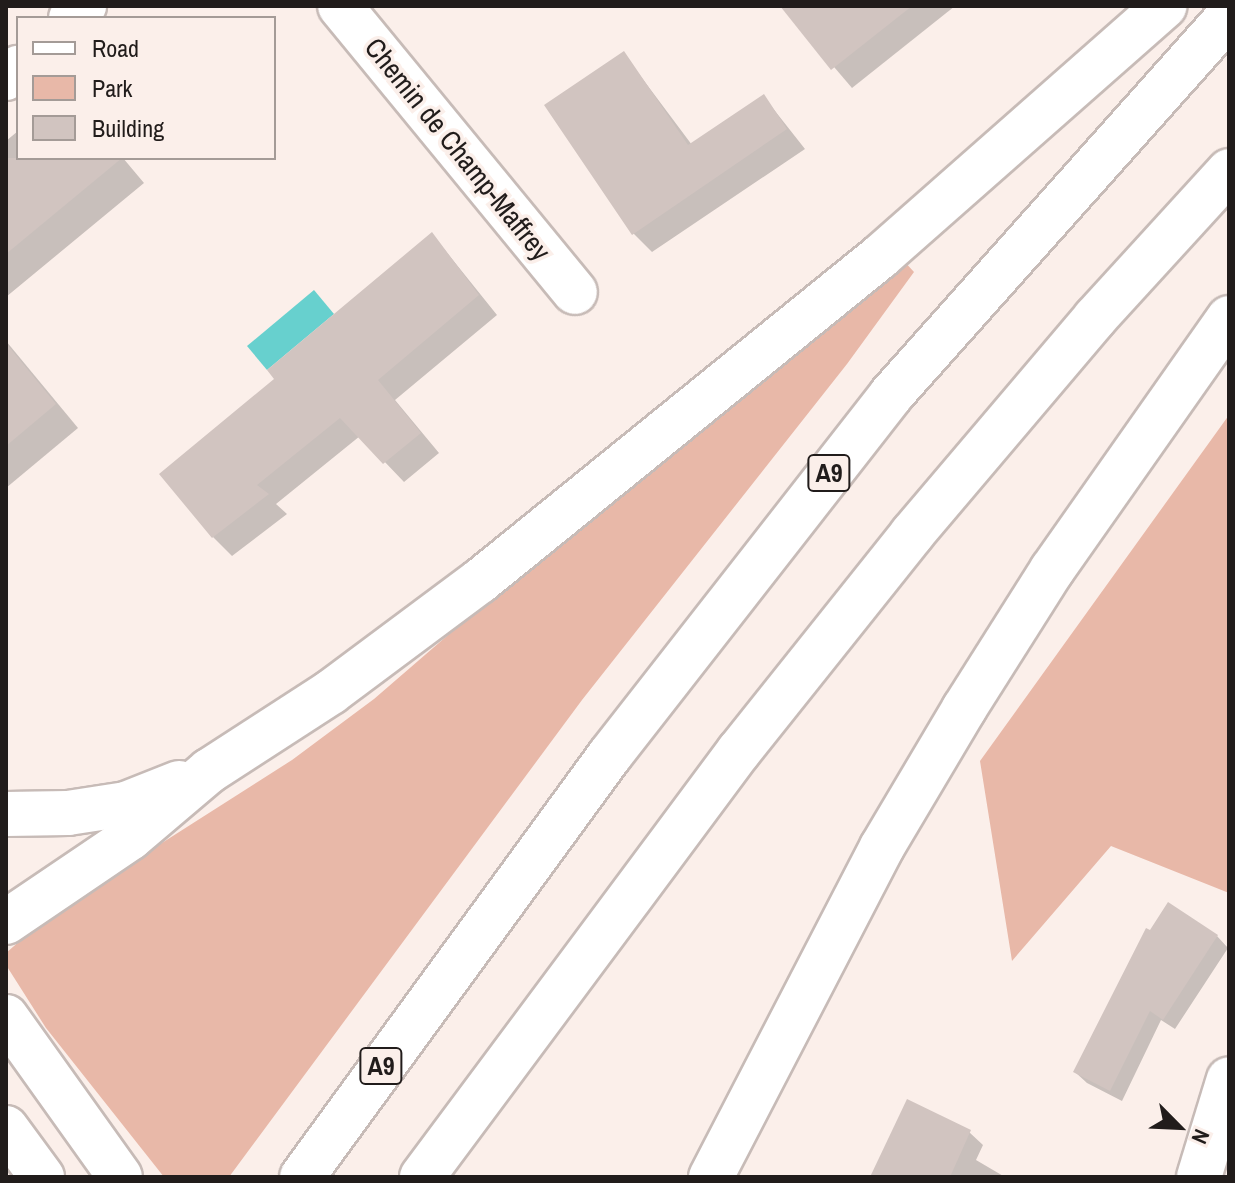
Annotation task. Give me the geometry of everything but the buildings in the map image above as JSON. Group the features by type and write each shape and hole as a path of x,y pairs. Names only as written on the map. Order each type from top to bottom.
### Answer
{"main road":[{"name":"Chemin de Champ-Maffrey","path":"340,6 575,292"},
{"path":"6,922 130,838 209,771 331,692 504,563 881,256 1165,6"},
{"name":"A9","path":"302,1177 461,954 777,538 1029,235 1229,16"},
{"path":"422,1177 739,751 912,534 1095,318 1229,171"},
{"path":"711,1177 868,874 964,709 1060,557 1229,318"},
{"path":"6,814 68,813 126,804 209,771"},
{"path":"6,1017 120,1177"},
{"path":"1199,1177 1229,1079"},
{"path":"6,1128 42,1177"}],"green space":[{"path":"903,260 914,272 847,364 582,700 229,1177 164,1177 46,1028 6,965 6,953 52,913 292,760 374,699 559,539"},
{"path":"1229,415 1229,893 1111,846 1012,961 980,761"}],"water":[{"path":"314,290 334,314 267,370 247,346"}]}
